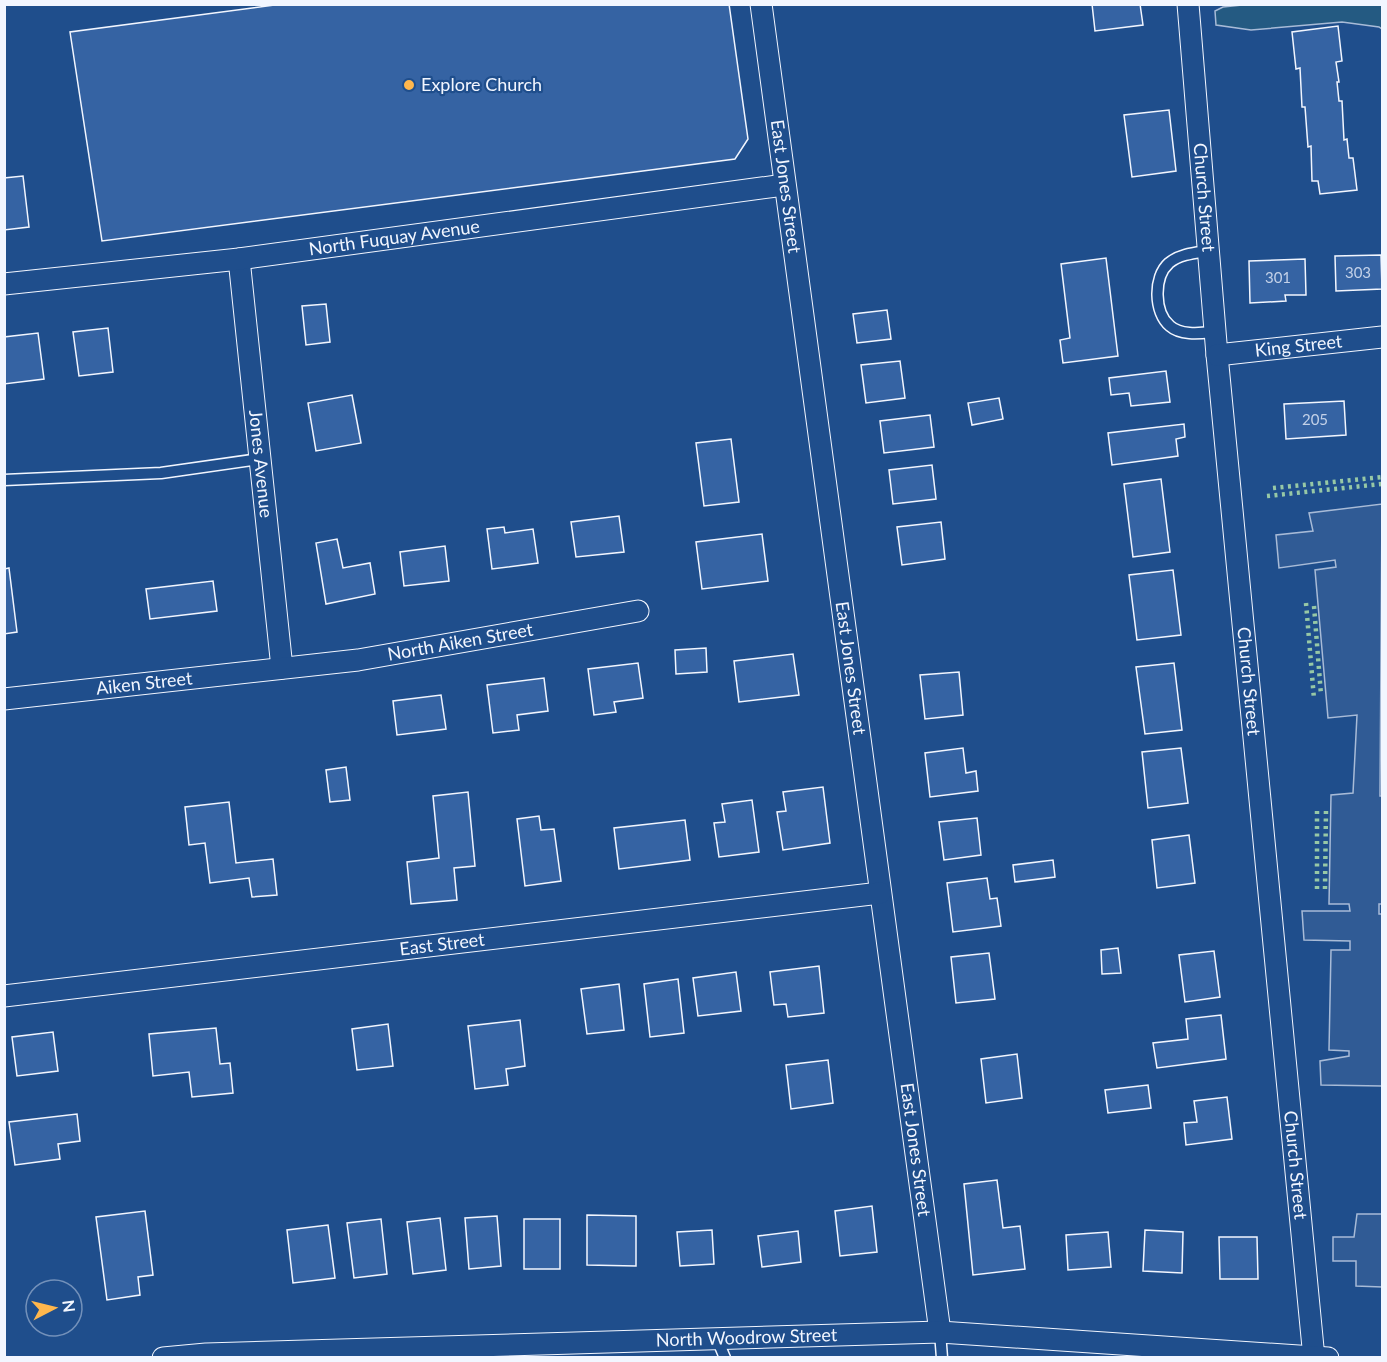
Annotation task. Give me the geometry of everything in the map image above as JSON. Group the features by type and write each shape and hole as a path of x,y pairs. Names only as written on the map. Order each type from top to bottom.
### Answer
{"street":[{"name":"East Jones Street","path":"761,4 940,1332"},
{"name":"Church Street","path":"1188,4 1217,355 1319,1357"},
{"name":"North Fuquay Avenue","path":"4,284 239,259 784,186"},
{"name":"Jones Avenue","path":"239,259 282,668"},
{"name":"King Street","path":"1217,355 1383,338"},
{"name":"North Aiken Street","path":"282,668 358,660 638,611"},
{"name":"Aiken Street","path":"4,699 282,668"},
{"name":"East Street","path":"4,996 880,893"},
{"name":"North Woodrow Street","path":"163,1358 206,1354 721,1348 940,1332 1319,1357"}],"lane":[{"path":"1208,251 1179,257 1167,264 1160,277 1157,294 1161,314 1171,327 1185,332 1215,332"},
{"path":"4,480 119,473 161,473 259,459"},
{"path":"940,1332 942,1358"}],"shaded area":[{"path":"1252,4 1382,5 1382,29 1342,22 1251,30 1216,25 1215,11 1223,7"},
{"path":"1382,504 1380,796 1382,796 1382,904 1379,904 1379,914 1382,914 1382,1086 1321,1085 1320,1061 1349,1056 1349,1051 1329,1050 1331,950 1350,950 1350,941 1304,940 1302,911 1350,911 1349,904 1329,904 1331,795 1353,793 1357,715 1328,718 1315,570 1336,567 1335,560 1279,568 1276,535 1313,531 1309,513"},
{"path":"1357,1214 1382,1214 1382,1287 1356,1286 1356,1261 1333,1261 1333,1237 1354,1237"}],"building":[{"name":"Explore Church","path":"282,4 729,4 748,139 735,159 102,241 70,32"},
{"path":"1092,4 1140,4 1143,25 1095,31"},
{"path":"1338,26 1342,61 1336,62 1339,101 1342,101 1344,140 1347,139 1349,158 1353,158 1357,190 1320,194 1318,181 1312,181 1311,146 1308,147 1305,107 1302,107 1300,68 1296,69 1292,32"},
{"path":"1169,110 1176,171 1132,177 1124,115"},
{"path":"23,176 29,227 4,230 4,178"},
{"path":"1381,255 1382,289 1336,291 1335,256"},
{"path":"1106,258 1118,356 1063,363 1060,340 1070,338 1061,264"},
{"path":"1305,259 1306,295 1285,295 1286,301 1250,303 1249,261"},
{"path":"326,304 330,342 306,345 302,306"},
{"path":"887,310 891,339 857,343 853,314"},
{"path":"108,328 113,372 79,376 73,332"},
{"path":"38,333 44,379 4,384 4,337"},
{"path":"900,361 905,398 866,403 861,365"},
{"path":"1166,371 1170,402 1131,406 1129,393 1111,395 1109,378"},
{"path":"352,395 361,443 316,451 308,403"},
{"path":"999,398 1003,419 972,425 968,403"},
{"path":"1344,401 1346,435 1286,439 1284,404"},
{"path":"930,415 934,447 884,453 880,421"},
{"path":"1184,424 1185,437 1176,439 1178,456 1112,465 1108,433"},
{"path":"731,439 739,502 704,506 696,443"},
{"path":"932,465 936,499 893,504 889,470"},
{"path":"1161,479 1170,552 1133,557 1124,484"},
{"path":"619,516 624,552 576,557 571,522"},
{"path":"941,522 945,559 902,565 897,527"},
{"path":"504,527 505,533 533,529 538,563 492,569 487,529"},
{"path":"762,534 768,581 702,589 696,542"},
{"path":"337,539 343,568 370,563 375,594 326,604 316,543"},
{"path":"445,546 449,581 404,586 400,552"},
{"path":"9,568 17,632 4,634 4,569"},
{"path":"1173,570 1181,635 1137,640 1129,575"},
{"path":"213,581 217,611 150,619 146,589"},
{"path":"706,648 707,672 676,674 675,650"},
{"path":"793,654 799,695 739,702 734,661"},
{"path":"638,663 643,698 614,702 616,712 594,715 588,669"},
{"path":"1174,663 1182,730 1145,734 1136,667"},
{"path":"959,672 963,715 925,719 920,675"},
{"path":"544,678 548,711 517,715 519,730 493,733 487,685"},
{"path":"441,695 446,729 397,735 393,701"},
{"path":"963,748 966,773 976,771 978,791 930,797 925,753"},
{"path":"1181,748 1188,803 1148,808 1142,752"},
{"path":"346,767 350,800 330,802 326,770"},
{"path":"823,787 830,843 783,850 777,812 786,811 783,792"},
{"path":"468,792 475,866 454,868 457,900 411,904 407,862 439,858 433,796"},
{"path":"752,800 759,852 719,857 714,823 725,822 722,804"},
{"path":"229,802 236,863 273,859 277,895 252,897 249,878 210,883 205,843 189,845 185,807"},
{"path":"539,816 541,830 554,829 561,881 525,886 517,819"},
{"path":"977,818 981,855 944,860 939,822"},
{"path":"685,820 690,860 619,869 614,828"},
{"path":"1189,835 1195,883 1157,888 1152,840"},
{"path":"1053,860 1055,877 1015,882 1013,865"},
{"path":"987,878 990,899 997,898 1001,926 953,932 947,883"},
{"path":"1118,948 1121,973 1102,974 1101,950"},
{"path":"1214,951 1220,997 1185,1002 1179,955"},
{"path":"989,953 995,999 956,1003 951,957"},
{"path":"819,966 824,1013 788,1017 786,1004 774,1005 770,972"},
{"path":"736,972 741,1011 698,1016 693,978"},
{"path":"678,979 684,1033 650,1037 644,984"},
{"path":"619,984 624,1030 587,1034 581,989"},
{"path":"1221,1015 1226,1059 1157,1068 1153,1043 1188,1039 1186,1019"},
{"path":"520,1020 525,1066 506,1069 508,1085 475,1089 468,1026"},
{"path":"388,1024 393,1066 357,1070 352,1029"},
{"path":"216,1028 220,1064 230,1063 233,1093 192,1097 189,1072 153,1076 149,1034"},
{"path":"53,1032 58,1071 17,1076 12,1037"},
{"path":"1017,1054 1022,1098 986,1103 981,1059"},
{"path":"828,1060 833,1103 791,1109 786,1065"},
{"path":"1148,1085 1151,1108 1108,1113 1105,1090"},
{"path":"1227,1097 1232,1139 1186,1145 1184,1123 1197,1122 1194,1101"},
{"path":"77,1114 80,1141 58,1144 60,1159 15,1165 9,1122"},
{"path":"997,1180 1003,1228 1020,1226 1025,1269 973,1275 964,1184"},
{"path":"872,1206 877,1252 840,1256 835,1211"},
{"path":"145,1211 153,1275 138,1277 140,1295 107,1300 96,1217"},
{"path":"587,1215 636,1216 636,1266 587,1265"},
{"path":"497,1216 501,1266 469,1269 465,1218"},
{"path":"440,1218 446,1270 413,1274 407,1222"},
{"path":"381,1219 387,1274 354,1278 347,1223"},
{"path":"524,1219 560,1219 560,1269 524,1269"},
{"path":"328,1225 335,1278 293,1283 287,1230"},
{"path":"712,1230 714,1264 680,1266 677,1232"},
{"path":"1145,1230 1183,1232 1182,1273 1143,1271"},
{"path":"798,1231 801,1262 762,1267 758,1236"},
{"path":"1108,1232 1111,1267 1068,1270 1066,1235"},
{"path":"1219,1237 1257,1237 1258,1279 1220,1279"}],"hedge":[{"path":"1273,488 1382,477"},
{"path":"1267,496 1382,484"},
{"path":"1306,603 1314,699"},
{"path":"1314,606 1321,695"},
{"path":"1317,809 1317,889"},
{"path":"1325,889 1326,809"}],"place":[{"name":"Explore Church","path":"409,85"}]}
